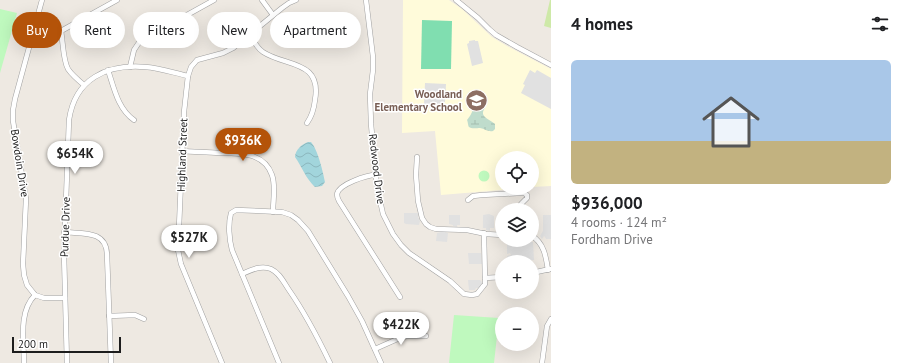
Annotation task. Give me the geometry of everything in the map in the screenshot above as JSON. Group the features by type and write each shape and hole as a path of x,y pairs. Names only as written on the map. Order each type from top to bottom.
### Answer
{"street":[{"name":"Bowdoin Drive","path":"38,12 42,0"},
{"path":"62,30 118,0"},
{"path":"130,67 131,57 140,41 214,0"},
{"path":"262,0 271,12"},
{"name":"Highland Street","path":"277,12 296,0"},
{"name":"Redwood Drive","path":"366,0 373,58 370,99 376,175 383,214 389,226 405,249 415,258 450,281 467,295 472,295 478,292 485,284 485,278"},
{"path":"456,0 496,35 551,65"},
{"name":"Highland Street","path":"262,25 270,18"},
{"path":"62,38 67,67 84,85"},
{"name":"Bowdoin Drive","path":"28,48 16,91 13,110 26,202 23,264 24,276 28,287 35,295"},
{"name":"Highland Street","path":"222,363 180,257 178,235 185,102 190,67 197,60 223,53 233,48"},
{"path":"259,48 262,52 304,68 312,76 316,85 316,98 311,118 307,123"},
{"name":"Purdue Drive","path":"67,363 64,232 69,120 74,101 78,92 84,85 96,76 108,70 140,67 153,68 188,76"},
{"path":"108,70 119,102 128,115 134,120"},
{"path":"182,151 242,154 260,160 268,167 272,175 274,185 273,212"},
{"path":"417,157 416,175 418,201 423,221 427,225 434,228 467,230 495,234"},
{"path":"376,175 364,176 344,187 337,194 339,201 400,297"},
{"path":"468,200 473,196 482,194 524,193 527,195 527,198 522,203"},
{"path":"279,363 230,243 231,213 234,210 282,212 298,219 304,226 350,299 362,321 381,363"},
{"path":"64,232 94,235 102,239 105,244 107,252 111,363"},
{"path":"484,233 485,278 495,277"},
{"path":"539,241 550,269 539,271"},
{"path":"242,274 254,269 267,268 273,270 280,276 313,328 330,363"},
{"path":"24,363 24,318 29,303 35,295 43,298 65,298"},
{"path":"109,316 135,315 144,319"},
{"path":"542,363 548,326 551,318"},
{"path":"375,349 402,337 426,336"}],"shaded area":[{"name":"Woodland Elementary School","path":"403,0 449,0 462,9 492,37 551,69 551,186 539,187 539,151 495,151 495,190 441,195 435,131 402,133"},
{"path":"469,41 478,41 483,63 472,66 467,44"},
{"path":"530,70 535,73 537,70 551,78 551,109 521,93 525,85 523,84"},
{"path":"425,83 446,84 445,102 441,102 441,108 427,107 427,104 424,104"},
{"path":"404,213 418,213 420,221 419,225 404,223"},
{"path":"489,214 494,216 494,228 490,228 490,231 483,228 483,215"},
{"path":"449,215 460,215 460,225 457,225 457,227 449,224"},
{"path":"543,215 551,215 551,239 546,239 544,236 542,239 540,236 543,231"},
{"path":"441,231 448,233 447,242 436,241 437,233"},
{"path":"507,247 533,247 534,255 507,254"},
{"path":"468,253 481,253 482,264 469,264"},
{"path":"468,280 480,280 482,282 480,288 469,290"}],"green space":[{"path":"551,0 551,28 544,26"},
{"path":"0,9 13,12 12,31 0,73"},
{"path":"422,20 452,21 451,69 421,69"},
{"path":"480,100 485,100 486,102 483,114 495,124 495,129 493,131 480,128 470,128 469,126 467,120"},
{"path":"482,171 486,171 488,172 488,180 482,181 479,178 479,174"},
{"path":"454,315 495,318 494,363 449,363"}],"water":[{"path":"308,142 311,142 314,146 320,161 325,182 322,186 315,187 312,184 295,157 299,148"}],"place":[{"name":"Woodland Elementary School","path":"477,100"}]}
